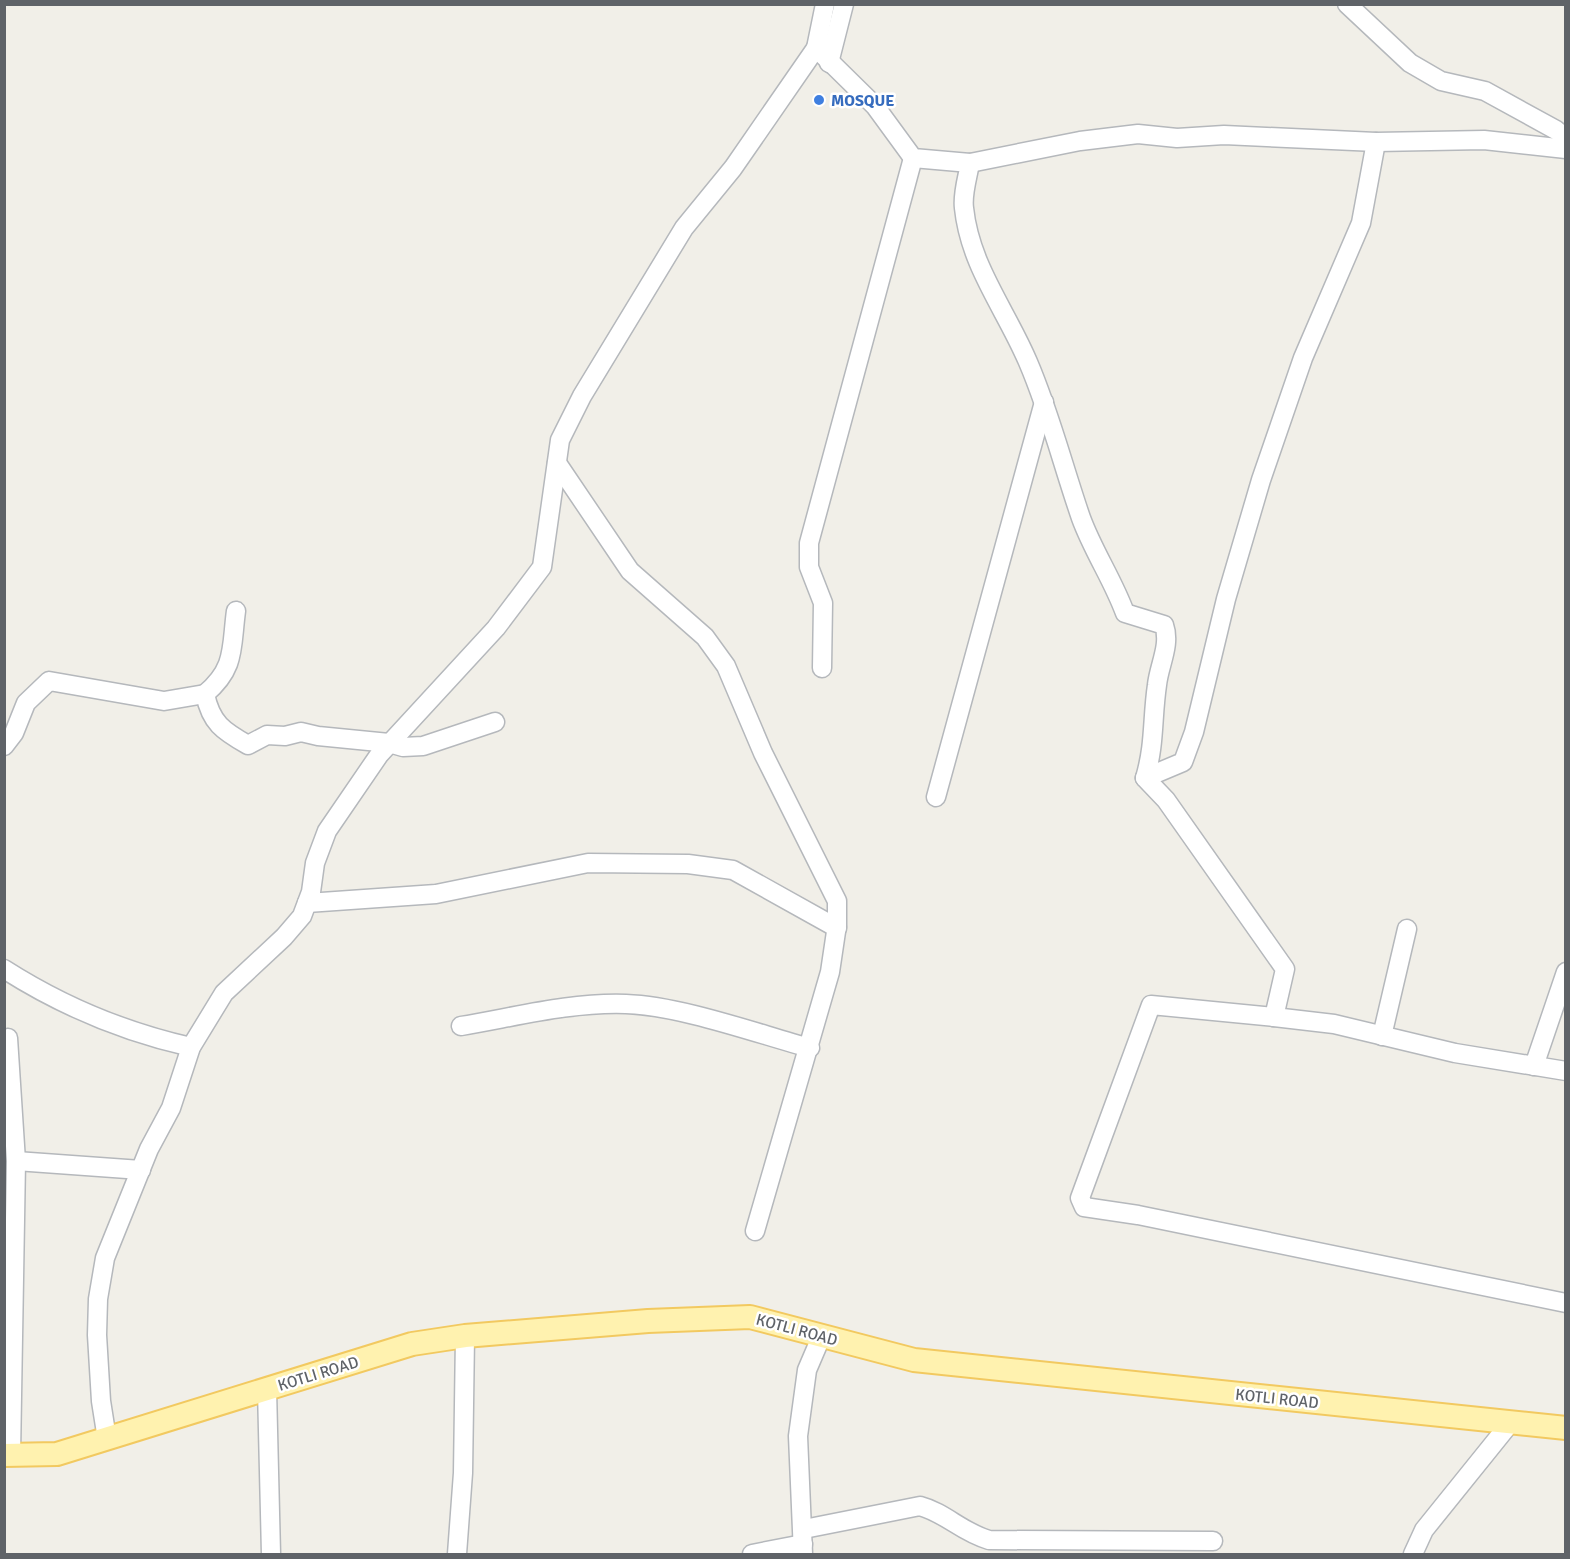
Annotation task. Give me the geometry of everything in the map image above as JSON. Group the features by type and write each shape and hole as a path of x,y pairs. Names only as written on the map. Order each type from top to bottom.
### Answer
{"main road":[{"name":"KOTLI ROAD","path":"8,1455 57,1454 412,1344 465,1336 648,1321 750,1317 914,1360 1566,1428"}],"street":[{"path":"107,1439 98,1360 98,1299 105,1258 141,1170 171,1108 191,1047 224,993 284,937 302,916 315,863 327,831 389,742 496,628 542,567 560,440 582,396 684,228 733,168 816,48 825,4"},
{"path":"829,63 844,4"},
{"path":"1347,4 1410,63 1441,81 1485,91 1556,130 1566,138"},
{"path":"816,48 875,106 913,158 970,162 1080,141 1138,134 1177,138 1224,135 1376,142 1484,140 1566,148"},
{"path":"1145,778 1183,762 1194,732 1226,599 1261,480 1303,358 1362,223 1376,142"},
{"path":"822,668 823,603 809,567 809,543 913,158"},
{"path":"970,162 963,205 979,267 1027,360 1044,402 1082,519 1094,548 1117,588 1125,613 1164,625 1167,635 1157,682 1153,749 1145,778"},
{"path":"936,797 1044,402"},
{"path":"557,463 630,571 705,637 726,666 763,753 837,901 837,928 830,972 810,1048 781,1138 755,1231"},
{"path":"4,746 14,733 26,703 49,681 164,700 205,694 220,681 229,668 236,611"},
{"path":"205,694 209,713 222,728 248,744 267,735 285,736 300,732 389,742 403,747 423,746 495,722"},
{"path":"1145,778 1166,800 1285,969 1274,1017"},
{"path":"307,903 436,894 588,863 688,864 733,870 837,928"},
{"path":"1382,1036 1407,929"},
{"path":"4,969 43,994 105,1021 146,1036 191,1047"},
{"path":"1534,1066 1566,972"},
{"path":"461,1026 591,1004 626,1004 682,1014 810,1048"},
{"path":"1566,1071 1455,1053 1334,1024 1150,1005 1080,1198 1084,1207 1566,1303"},
{"path":"8,1038 16,1161 8,1455"},
{"path":"16,1161 141,1170"},
{"path":"803,1543 798,1436 807,1370 822,1335"},
{"path":"457,1554 463,1473 465,1336"},
{"path":"267,1389 271,1554"},
{"path":"1413,1554 1424,1530 1511,1422"},
{"path":"752,1554 803,1543 920,1506 936,1510 973,1535 989,1540 1213,1541"}],"place":[{"name":"MOSQUE","path":"819,100"}]}
